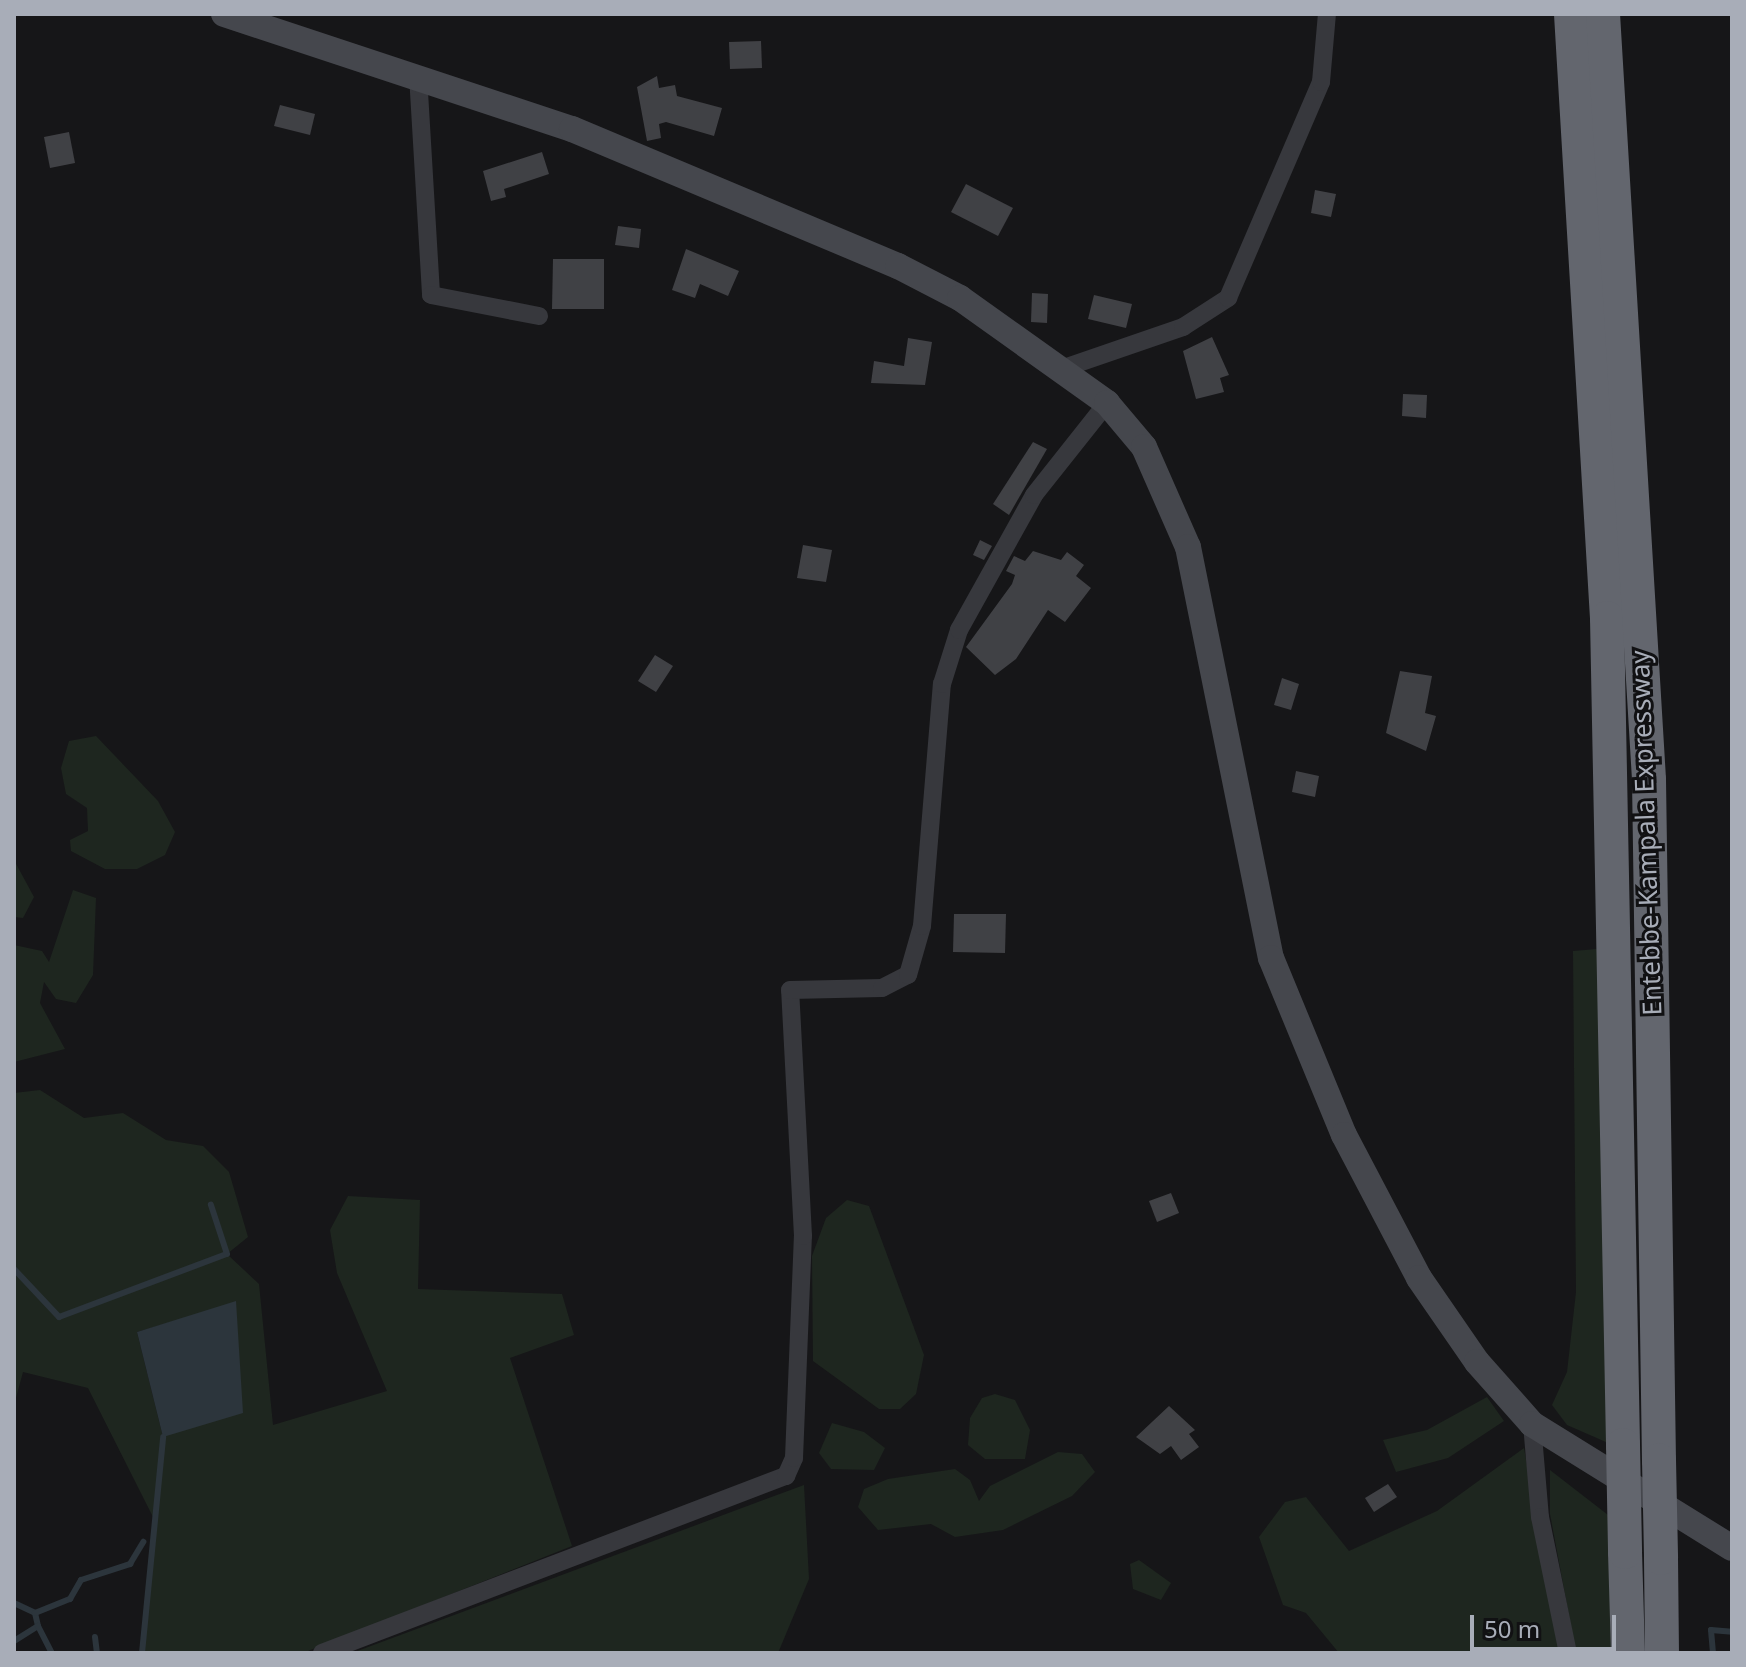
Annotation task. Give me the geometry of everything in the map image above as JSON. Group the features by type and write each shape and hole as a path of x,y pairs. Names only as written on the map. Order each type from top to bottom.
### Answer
{"highway":[{"name":"Entebbe-Kampala Expressway","path":"1571,14 1607,634 1628,1653"},
{"name":"Entebbe-Kampala Expressway","path":"1603,14 1649,780 1662,1653"}],"main road":[{"path":"224,14 418,75 572,129 898,266 1064,368 1107,403 1144,447 1188,547 1266,942 1307,1053 1419,1278 1477,1362 1532,1424 1732,1548"}],"street":[{"path":"1064,368 1183,327 1228,298 1321,82 1327,14"},
{"path":"418,75 431,295 539,316"},
{"path":"322,1653 786,1476 794,1458 803,1236 790,990 882,988 908,975 922,926 942,684 959,630 1034,495 1107,403"},
{"path":"1532,1424 1540,1517 1568,1653"}],"shaded area":[{"path":"96,736 158,801 175,832 165,855 137,869 105,869 71,851 70,840 88,831 87,808 66,794 61,768 69,741"},
{"path":"14,860 34,897 23,918 14,917"},
{"path":"73,890 96,898 93,975 76,1003 56,999 44,982 40,1003 65,1049 14,1062 14,945 42,951 49,962"},
{"path":"1597,949 1615,1446 1567,1425 1552,1405 1567,1372 1576,1292 1573,951"},
{"path":"40,1090 84,1118 123,1113 166,1140 203,1146 229,1172 248,1237 227,1254 259,1284 273,1425 387,1391 337,1273 330,1230 348,1196 420,1200 418,1289 562,1294 574,1335 510,1358 572,1546 303,1653 144,1653 153,1517 88,1388 23,1372 14,1405 14,1093","holes":["188,1317 163,1437 137,1332"]},
{"path":"847,1200 869,1206 924,1355 916,1394 900,1409 879,1409 813,1361 812,1256 826,1218"},
{"path":"236,1301 243,1413 163,1437 137,1332"},
{"path":"995,1394 1015,1400 1030,1430 1025,1459 985,1459 968,1445 970,1418 982,1398"},
{"path":"1487,1397 1504,1421 1448,1458 1396,1472 1383,1440 1427,1430"},
{"path":"832,1423 864,1432 885,1448 874,1470 831,1469 819,1453"},
{"path":"1524,1448 1560,1653 1339,1653 1306,1613 1283,1605 1259,1537 1285,1502 1306,1497 1349,1551 1437,1511"},
{"path":"1058,1452 1082,1454 1095,1472 1072,1496 1003,1530 955,1537 931,1524 878,1530 858,1507 864,1489 888,1479 955,1469 970,1480 979,1501 990,1486"},
{"path":"1550,1470 1612,1518 1616,1653 1576,1653 1550,1514"},
{"path":"804,1485 809,1579 778,1653 352,1653"},
{"path":"1139,1560 1171,1583 1161,1600 1133,1589 1130,1564"}],"building":[{"path":"761,41 762,68 730,69 729,42"},
{"path":"657,76 659,88 675,85 677,96 722,108 714,136 666,122 659,124 661,138 647,141 637,87"},
{"path":"280,105 315,114 310,135 274,126"},
{"path":"69,132 75,163 50,168 44,137"},
{"path":"542,152 549,174 504,189 506,197 491,201 483,171"},
{"path":"966,184 1013,208 998,236 951,212"},
{"path":"1315,190 1336,194 1331,217 1311,213"},
{"path":"618,226 641,229 639,248 615,245"},
{"path":"686,249 739,271 728,296 700,284 695,298 672,290"},
{"path":"553,259 604,259 604,309 552,309"},
{"path":"1032,293 1048,294 1047,323 1031,322"},
{"path":"1094,295 1132,304 1126,328 1088,319"},
{"path":"1212,337 1229,375 1220,378 1224,392 1196,399 1183,351"},
{"path":"908,338 932,342 925,385 871,383 874,361 904,366"},
{"path":"1403,394 1427,395 1426,418 1402,416"},
{"path":"1033,442 1047,449 1009,515 993,504"},
{"path":"980,540 992,546 984,560 973,555"},
{"path":"803,545 832,550 826,582 797,578"},
{"path":"1033,551 1061,560 1067,552 1084,565 1076,576 1091,588 1065,622 1048,610 1016,659 995,675 966,647 1012,584 1015,575 1006,571 1014,556 1025,561"},
{"path":"655,655 673,666 656,692 638,681"},
{"path":"1400,671 1432,676 1425,713 1436,716 1426,751 1386,733"},
{"path":"1282,678 1299,684 1291,710 1274,705"},
{"path":"1296,771 1319,776 1315,797 1292,792"},
{"path":"954,914 1006,914 1005,953 953,952"},
{"path":"1171,1193 1179,1213 1157,1222 1149,1201"},
{"path":"1169,1406 1195,1430 1189,1434 1199,1447 1181,1460 1171,1446 1160,1454 1136,1437"},
{"path":"1388,1484 1397,1497 1374,1512 1365,1498"}],"waterway":[{"path":"14,1269 59,1317 227,1254 211,1205"},
{"path":"142,1653 163,1437"},
{"path":"35,1613 70,1599 81,1580 130,1564 143,1542"},
{"path":"14,1603 35,1613 38,1626 14,1641"},
{"path":"38,1626 52,1653"},
{"path":"1713,1653 1711,1630 1732,1632"},
{"path":"95,1637 97,1653"}]}
